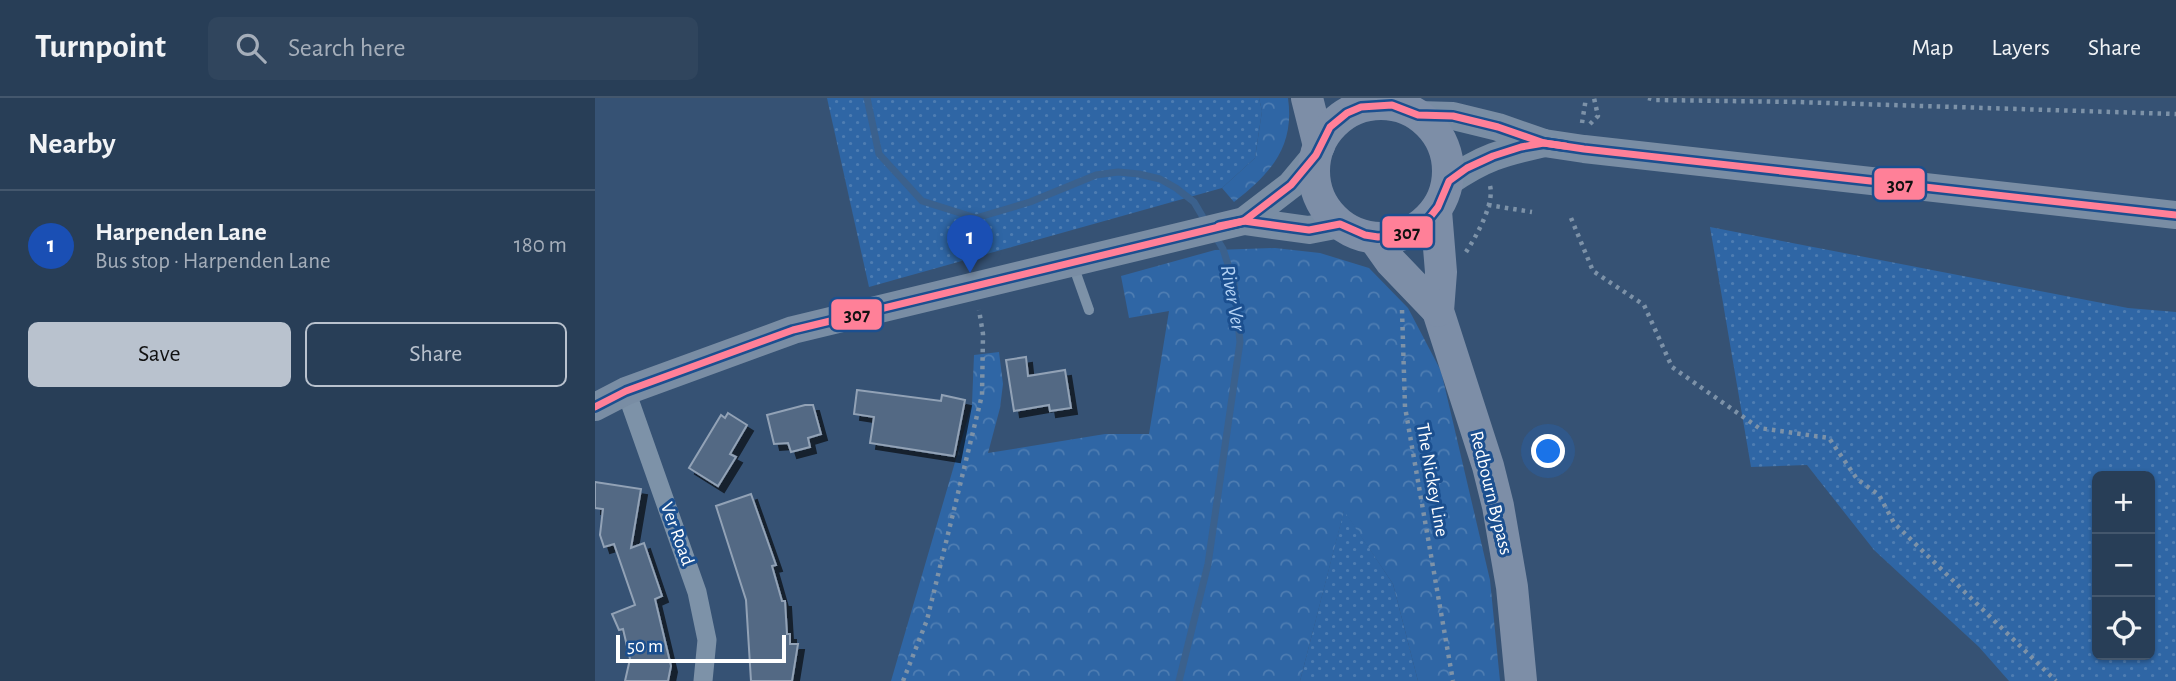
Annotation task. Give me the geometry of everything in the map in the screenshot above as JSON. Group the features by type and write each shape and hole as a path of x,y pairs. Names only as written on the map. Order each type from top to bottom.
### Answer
{"main road":[{"path":"595,407 626,391 793,330 1232,223 1291,185 1317,151 1330,127 1347,113 1373,101 1417,115 1431,126 1442,141 1449,167 1448,182 1436,211 1409,233 1392,238 1374,238 1354,233 1340,224 1328,213 1320,200 1314,181 1317,151 1307,98"},
{"path":"1417,115 1453,116 1498,127 1544,143 1582,145 2176,215"},
{"path":"1448,182 1479,161 1544,143"},
{"name":"Redbourn Bypass","path":"1436,211 1441,272 1438,311 1498,506 1512,587 1521,681"},
{"path":"1232,223 1309,230 1340,224"},
{"name":"Redbourn Bypass","path":"1374,238 1391,262 1438,311"}],"street":[{"name":"Ver Road","path":"626,391 697,592 707,640 703,681"}],"lane":[{"path":"1072,262 1089,310"}],"path":[{"path":"1582,145 1586,98"},
{"path":"1582,145 1598,116 1594,98"},
{"path":"1648,98 2176,114"},
{"path":"1488,205 1532,212"},
{"path":"1571,218 1593,271 1644,305 1672,367 1759,428 1829,438 1857,479 1879,495 1894,523 2056,681"},
{"path":"902,681 927,620 982,395 983,334 975,285"},
{"name":"The Nickey Line","path":"1401,303 1405,408 1453,681"}],"green space":[{"path":"827,98 1259,98 1262,111 1255,158 1222,188 869,287"},
{"path":"1259,98 1288,98 1288,131 1269,170 1234,202 1222,188 1255,158 1262,111"},
{"path":"1710,227 2128,308 2176,312 2176,681 2009,681 1979,647 1874,550 1807,465 1751,467"},
{"path":"1275,248 1320,253 1369,268 1408,308 1441,371 1490,580 1500,681 1418,681 1393,584 1344,511 1300,681 891,681 972,404 974,355 999,352 1003,384 1000,408 988,453 1105,434 1149,434 1169,311 1129,318 1121,276 1215,250"},
{"path":"1344,510 1393,584 1418,681 1300,681"}],"building":[{"path":"1026,357 1028,376 1065,370 1071,408 1050,411 1049,405 1014,411 1006,360"},
{"path":"857,390 941,401 942,395 965,400 954,456 870,443 874,417 854,414"},
{"path":"813,405 821,434 808,438 810,447 791,452 788,443 774,444 767,415"},
{"path":"728,413 747,425 730,454 736,457 718,486 689,468 721,415 725,418"},
{"path":"595,482 641,489 631,548 644,543 662,596 655,599 671,666 668,681 625,681 630,659 623,629 619,630 612,614 635,605 614,544 604,547 600,535 603,509 595,508"},
{"path":"751,494 776,565 772,566 782,601 785,601 790,644 798,644 792,681 751,681 746,600 716,506"}],"waterway":[{"name":"River Ver","path":"867,98 879,154 922,201 976,218 1030,202 1096,175 1118,172 1160,179 1176,188 1194,202 1207,224"},
{"name":"River Ver","path":"1179,681 1208,564 1240,342 1234,283 1223,249 1214,234"}],"transit line":[{"name":"307","path":"595,407 626,391 793,330 1244,221 1291,185 1316,155 1330,127 1347,113 1361,107 1392,105 1418,115 1453,116 1498,127 1544,143 1584,149 2176,215"},
{"name":"307","path":"1219,226 1244,221 1309,230 1340,224 1365,235 1378,237 1404,234 1427,221 1438,207 1449,181 1467,168 1521,147 1544,143 1565,146"}],"place":[{"name":"Harpenden Lane","path":"970,273"}]}
